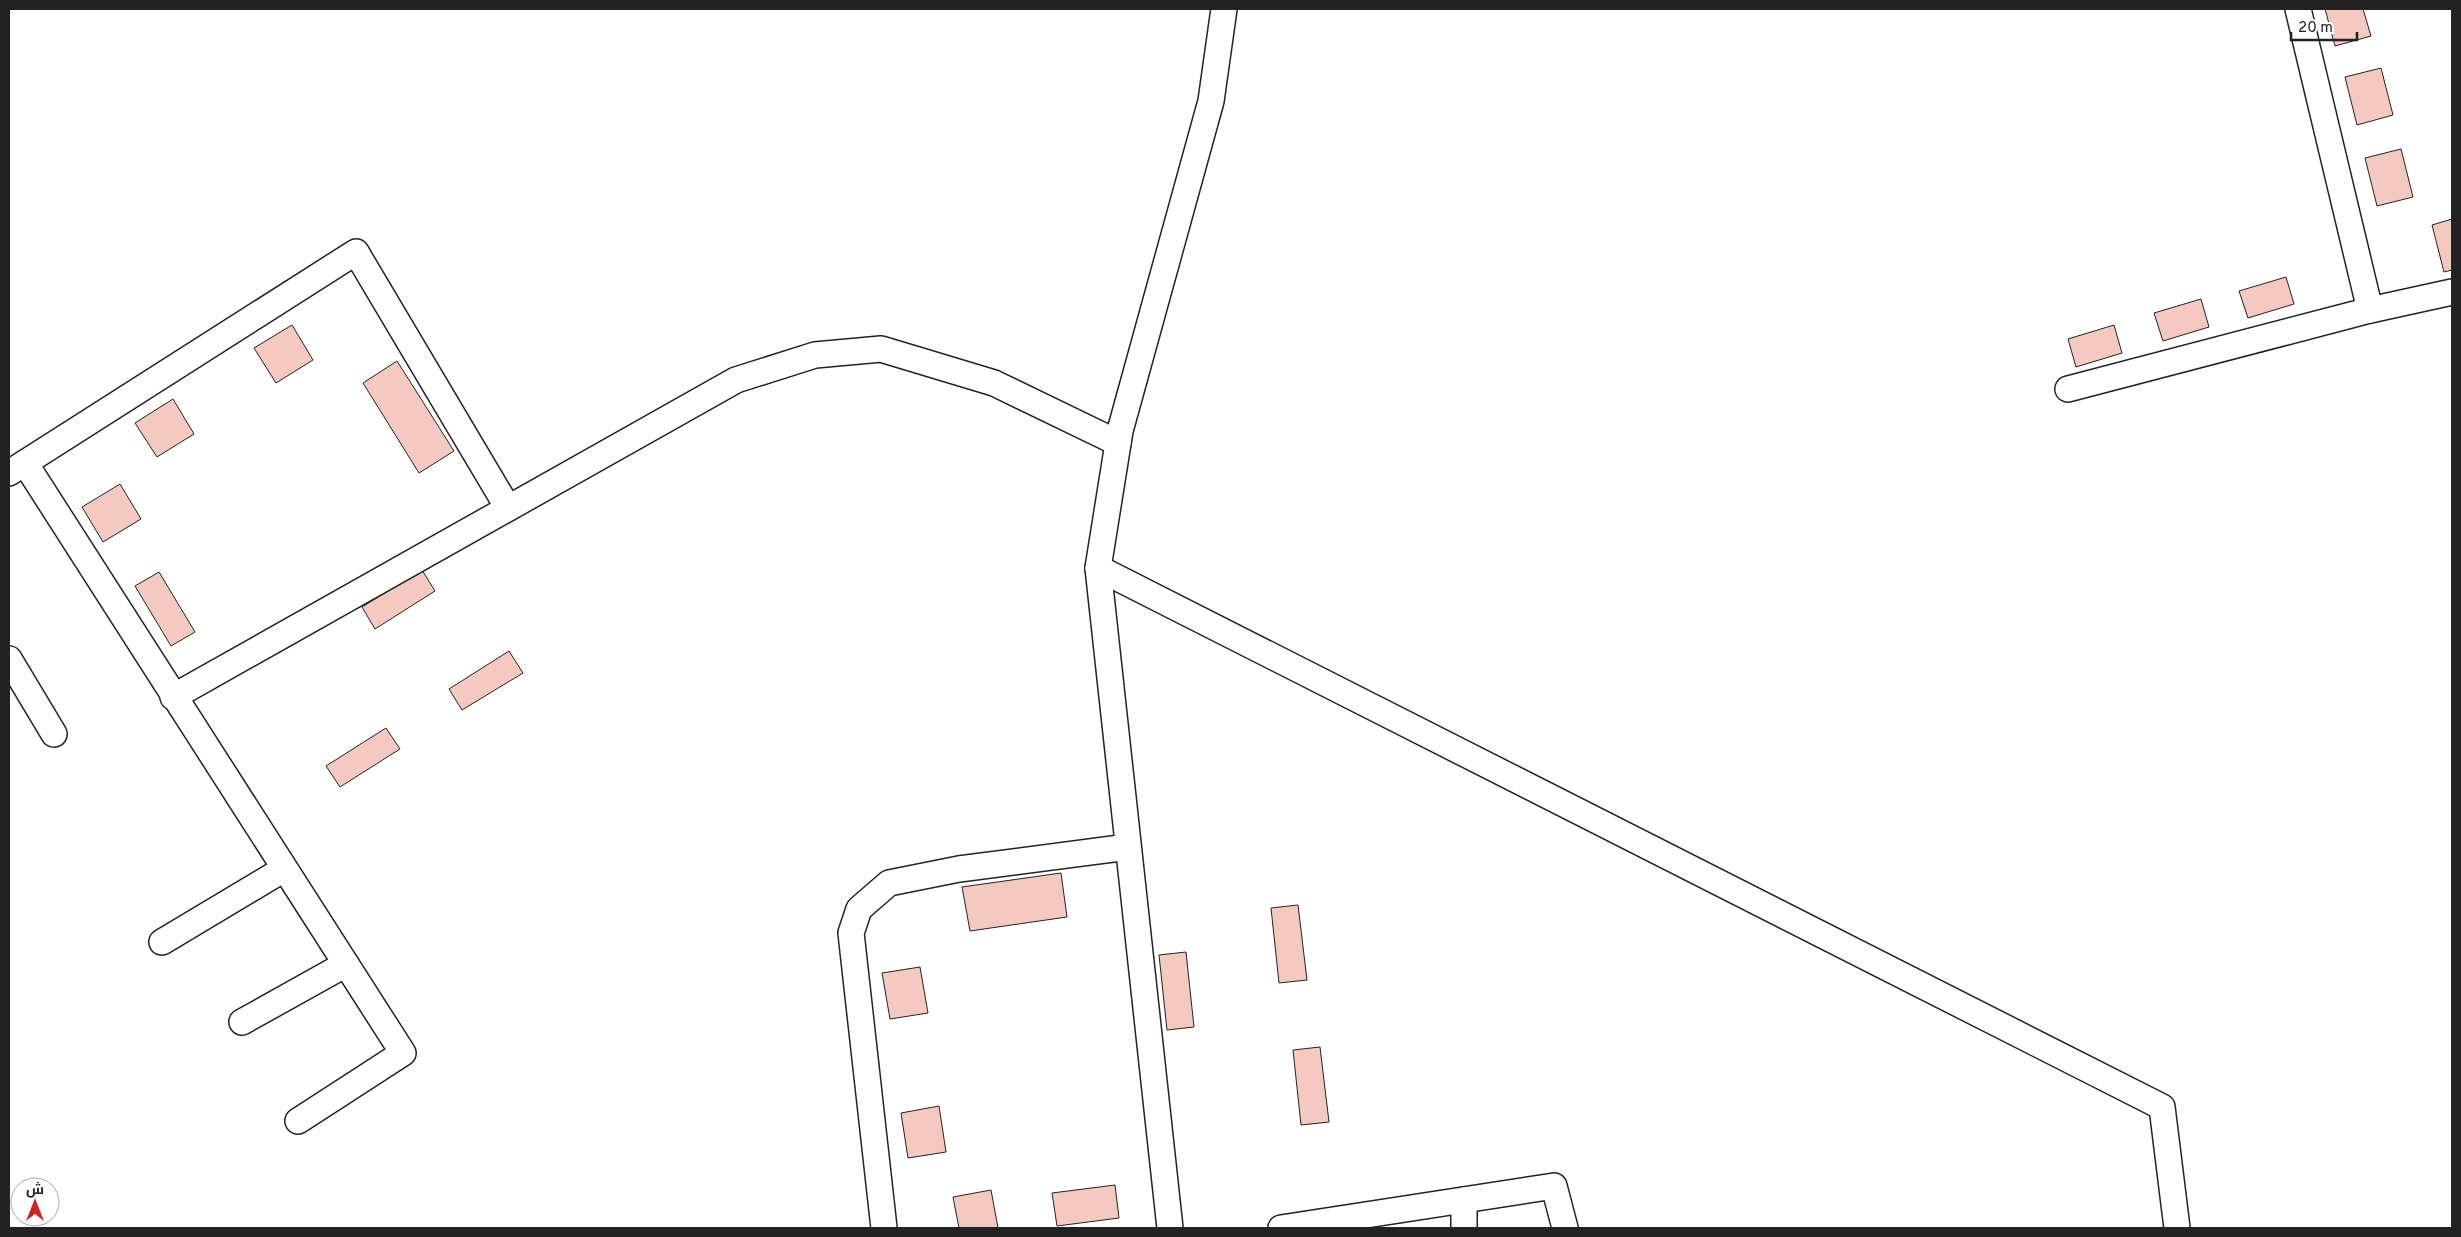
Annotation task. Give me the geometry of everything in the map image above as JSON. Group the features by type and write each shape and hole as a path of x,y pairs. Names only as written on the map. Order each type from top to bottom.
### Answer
{"lane":[{"path":"1170,1228 1098,568 1118,443 1211,102 1224,9"},
{"path":"2298,9 2370,310"},
{"path":"298,1121 404,1053 173,697 17,468 356,252 508,508"},
{"path":"2068,388 2370,310 2452,292"},
{"path":"173,697 736,380 815,355 881,349 994,383 1118,443"},
{"path":"1098,568 2162,1107 2177,1228"},
{"path":"9,659 54,734"},
{"path":"884,1228 851,933 860,909 889,883 959,869 1128,847"},
{"path":"162,942 284,869"},
{"path":"242,1022 346,964"},
{"path":"1281,1228 1352,1223 1464,1200 1554,1186 1564,1228"},
{"path":"1464,1200 1464,1228"}],"building":[{"path":"2325,9 2363,9 2371,36 2335,46"},
{"path":"2381,68 2393,115 2357,125 2345,77"},
{"path":"2401,149 2413,197 2377,206 2365,158"},
{"path":"2452,219 2452,270 2444,272 2432,225"},
{"path":"2286,277 2294,304 2248,318 2239,291"},
{"path":"2201,299 2209,327 2163,341 2154,313"},
{"path":"292,325 313,360 276,383 254,348"},
{"path":"2114,325 2122,353 2076,367 2068,339"},
{"path":"397,361 454,451 419,473 363,383"},
{"path":"173,399 194,434 157,457 135,423"},
{"path":"120,484 141,519 103,542 82,507"},
{"path":"422,570 435,591 375,629 362,607"},
{"path":"159,572 195,632 171,646 135,586"},
{"path":"509,651 523,673 462,710 449,689"},
{"path":"386,728 400,749 340,787 326,766"},
{"path":"1061,873 1067,917 970,931 962,887"},
{"path":"1298,905 1307,980 1279,983 1271,908"},
{"path":"1186,952 1194,1027 1167,1030 1159,955"},
{"path":"920,967 928,1013 890,1019 882,973"},
{"path":"1320,1047 1329,1122 1301,1125 1293,1050"},
{"path":"939,1106 946,1152 908,1158 901,1113"},
{"path":"1115,1185 1119,1218 1057,1226 1052,1193"},
{"path":"991,1190 998,1228 959,1228 953,1197"}]}
